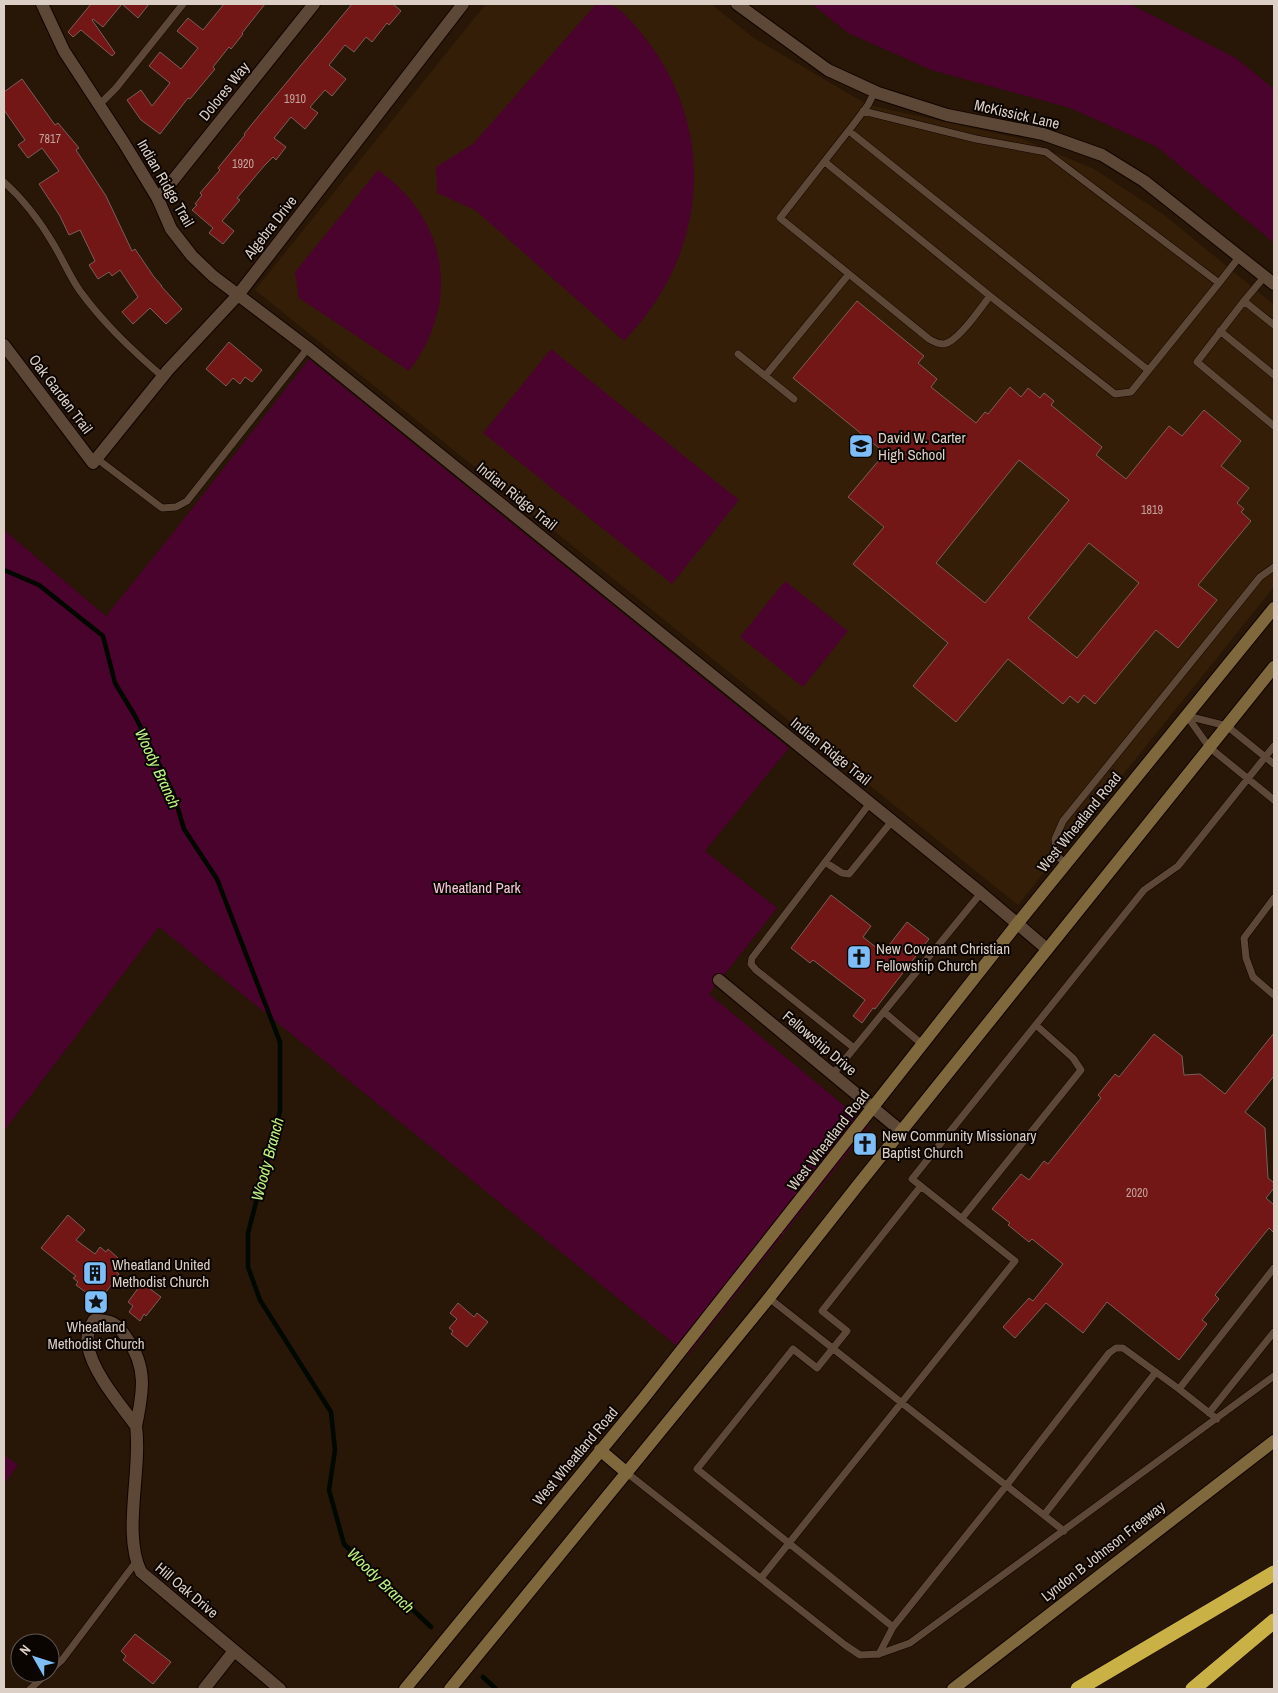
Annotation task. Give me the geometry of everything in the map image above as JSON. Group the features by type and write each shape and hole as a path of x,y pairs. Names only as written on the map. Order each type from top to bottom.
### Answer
{"highway":[{"path":"1078,1689 1274,1574"},
{"path":"1193,1689 1274,1621"}],"main road":[{"name":"West Wheatland Road","path":"405,1689 643,1399 1017,924 1274,608"},
{"path":"450,1689 769,1298 1274,667"},
{"name":"Lyndon B Johnson Freeway","path":"953,1689 1274,1441"},
{"path":"600,1450 627,1473"}],"street":[{"name":"Indian Ridge Trail","path":"43,4 64,50 158,200 171,229 192,256 212,276 308,348 981,893 1047,949"},
{"name":"Dolores Way","path":"158,200 314,4"},
{"name":"Algebra Drive","path":"95,460 162,377 238,295 463,4"},
{"name":"McKissick Lane","path":"736,4 828,70 874,91 947,115 1043,134 1102,155 1144,181 1269,280"},
{"name":"Oak Garden Trail","path":"4,345 95,460"},
{"name":"Fellowship Drive","path":"719,980 901,1131"},
{"name":"Hill Oak Drive","path":"136,1426 108,1387 91,1357 88,1335 94,1320 108,1320 115,1324 126,1336 138,1356 142,1379 142,1397 136,1426 138,1463 134,1505 133,1548 136,1562 141,1572 148,1580 280,1689"},
{"path":"204,1689 234,1651"}],"lane":[{"path":"99,104 116,88 183,4"},
{"path":"874,91 849,131 780,218 929,340 946,344 955,338 990,296"},
{"path":"863,111 976,139 1046,152 1219,283"},
{"path":"849,131 1148,370"},
{"path":"825,162 1114,394 1131,392 1240,256"},
{"path":"4,182 20,196 39,222 80,290 104,321 162,377"},
{"path":"765,376 849,274"},
{"path":"1269,280 1244,301 1197,362 1274,426"},
{"path":"1244,301 1274,325"},
{"path":"1220,331 1274,375"},
{"path":"95,460 162,508 176,507 187,501 308,348"},
{"path":"738,354 794,399"},
{"path":"1066,864 1056,855 1055,839 1063,821 1260,577 1274,567"},
{"path":"1187,716 1227,726 1274,764"},
{"path":"1187,716 1210,748 1274,800"},
{"path":"761,1578 1015,1261 912,1179 1144,890 1178,866 1274,746"},
{"path":"854,1048 751,964 752,958 870,803"},
{"path":"825,862 842,873 849,874 892,821"},
{"path":"833,1074 981,893"},
{"path":"1274,898 1244,938 1246,958 1253,977 1274,995"},
{"path":"884,1012 923,1045"},
{"path":"962,1218 1081,1070 1073,1058 1036,1025"},
{"path":"893,1627 697,1468 793,1349 817,1368 847,1331 822,1310 921,1186"},
{"path":"1179,1389 1274,1268"},
{"path":"769,1298 1064,1531"},
{"path":"1209,1413 1274,1332"},
{"path":"879,1654 893,1627 1109,1354 1116,1348 1123,1348 1217,1419"},
{"path":"1044,1515 1156,1372"},
{"path":"627,1473 845,1645 860,1655 879,1654 910,1643 1274,1376"},
{"path":"60,1662 136,1562"}],"shaded area":[{"name":"David W. Carter High School","path":"486,4 711,4 754,38 868,105 1022,139 1094,169 1163,214 1274,305 1274,587 1018,905 255,290"}],"green space":[{"path":"596,4 608,4 619,10 649,43 671,79 686,118 693,157 693,196 686,235 672,273 651,308 624,341 475,210 437,193 436,167 473,144"},
{"path":"812,4 1130,4 1236,58 1274,89 1274,243 1157,147 1070,108 931,70 848,33"},
{"path":"378,170 402,190 420,213 433,238 440,264 441,291 436,318 426,345 409,371 299,298 295,272"},
{"path":"551,349 739,500 672,584 483,433"},
{"name":"Wheatland Park","path":"309,359 789,748 705,851 777,908 709,994 869,1126 688,1355 159,927 4,1131 4,530 106,616"},
{"path":"785,581 848,631 803,687 740,637"},
{"path":"4,1455 18,1465 4,1484"}],"building":[{"path":"91,4 122,4 103,27 92,20 115,53 112,56 81,30 73,37 68,32"},
{"path":"122,4 149,4 138,18"},
{"path":"224,4 265,4 231,49 229,47 213,67 215,69 190,99 188,98 160,134 141,120 127,100 141,90 152,106 170,83 149,66 160,52 181,69 198,48 177,31 188,18 203,30"},
{"path":"352,4 393,4 401,11 389,25 387,23 372,42 366,37 354,52 345,45 329,65 346,79 332,96 325,90 310,107 318,113 305,129 291,117 274,138 286,147 276,160 273,157 264,166 237,198 240,200 222,221 234,231 223,244 209,233 213,228 192,210 202,195 200,193 220,170 218,168 244,134"},
{"path":"22,79 55,125 58,123 79,148 76,150 106,196 132,251 135,249 161,286 182,309 166,324 150,308 133,324 122,312 138,297 120,270 112,276 109,272 98,279 89,265 95,261 80,230 69,235 60,216 39,184 59,171 42,148 28,158 18,145 25,140 4,110 4,92"},
{"path":"857,301 924,356 918,363 937,379 931,387 976,423 985,412 988,414 1010,387 1021,397 1028,388 1040,398 1044,393 1054,401 1051,405 1102,447 1096,455 1126,479 1169,426 1182,436 1204,410 1241,441 1221,466 1249,488 1237,503 1244,509 1241,512 1251,521 1198,585 1217,600 1178,648 1156,630 1095,704 1084,695 1078,703 1070,696 1063,704 1008,659 956,722 913,686 948,643 853,564 884,527 848,497 885,453 793,378","holes":["1019,460 1069,500 985,603 936,563","1089,543 1139,583 1077,658 1028,618"]},
{"path":"229,342 262,370 252,382 245,377 240,384 233,378 226,386 206,369"},
{"name":"New Covenant Christian Fellowship Church","path":"831,895 871,926 863,937 883,953 907,922 929,939 862,1023 853,1016 865,1000 813,960 810,963 791,948"},
{"path":"1274,1033 1274,1076 1245,1112 1265,1128 1268,1178 1274,1183 1274,1188 1266,1198 1274,1205 1274,1233 1269,1228 1215,1295 1219,1299 1202,1320 1207,1324 1179,1360 1107,1302 1083,1333 1046,1303 1015,1338 1003,1327 1029,1298 1033,1301 1063,1264 1032,1239 1029,1242 1008,1225 1010,1223 992,1209 1021,1174 1029,1180 1044,1161 1048,1164 1101,1098 1098,1095 1115,1074 1119,1077 1154,1034 1182,1056 1184,1075 1200,1074 1225,1094"},
{"path":"68,1215 85,1230 76,1240 95,1254 100,1247 106,1252 108,1249 118,1258 116,1260 118,1261 112,1268 119,1274 99,1302 76,1285 78,1282 73,1278 76,1276 41,1248"},
{"path":"142,1283 161,1297 146,1316 144,1314 140,1321 129,1312 133,1306 128,1302"},
{"path":"458,1303 474,1317 477,1313 488,1322 467,1347 451,1334 453,1331 449,1328 457,1319 450,1313"},
{"path":"135,1634 171,1662 153,1684 123,1660 126,1656 121,1651"}],"waterway":[{"name":"Woody Branch","path":"4,570 39,585 103,636 115,683 135,716 173,792 184,829 217,879 280,1042 280,1111 248,1233 248,1267 260,1300 331,1412 335,1450 329,1490 344,1544 431,1627"},
{"name":"Woody Branch","path":"483,1677 496,1689"}],"place":[{"name":"David W. Carter High School","path":"861,446"},
{"name":"New Covenant Christian Fellowship Church","path":"859,957"},
{"name":"New Community Missionary Baptist Church","path":"865,1144"},
{"name":"Wheatland United Methodist Church","path":"95,1273"},
{"name":"Wheatland Methodist Church","path":"96,1302"}]}
